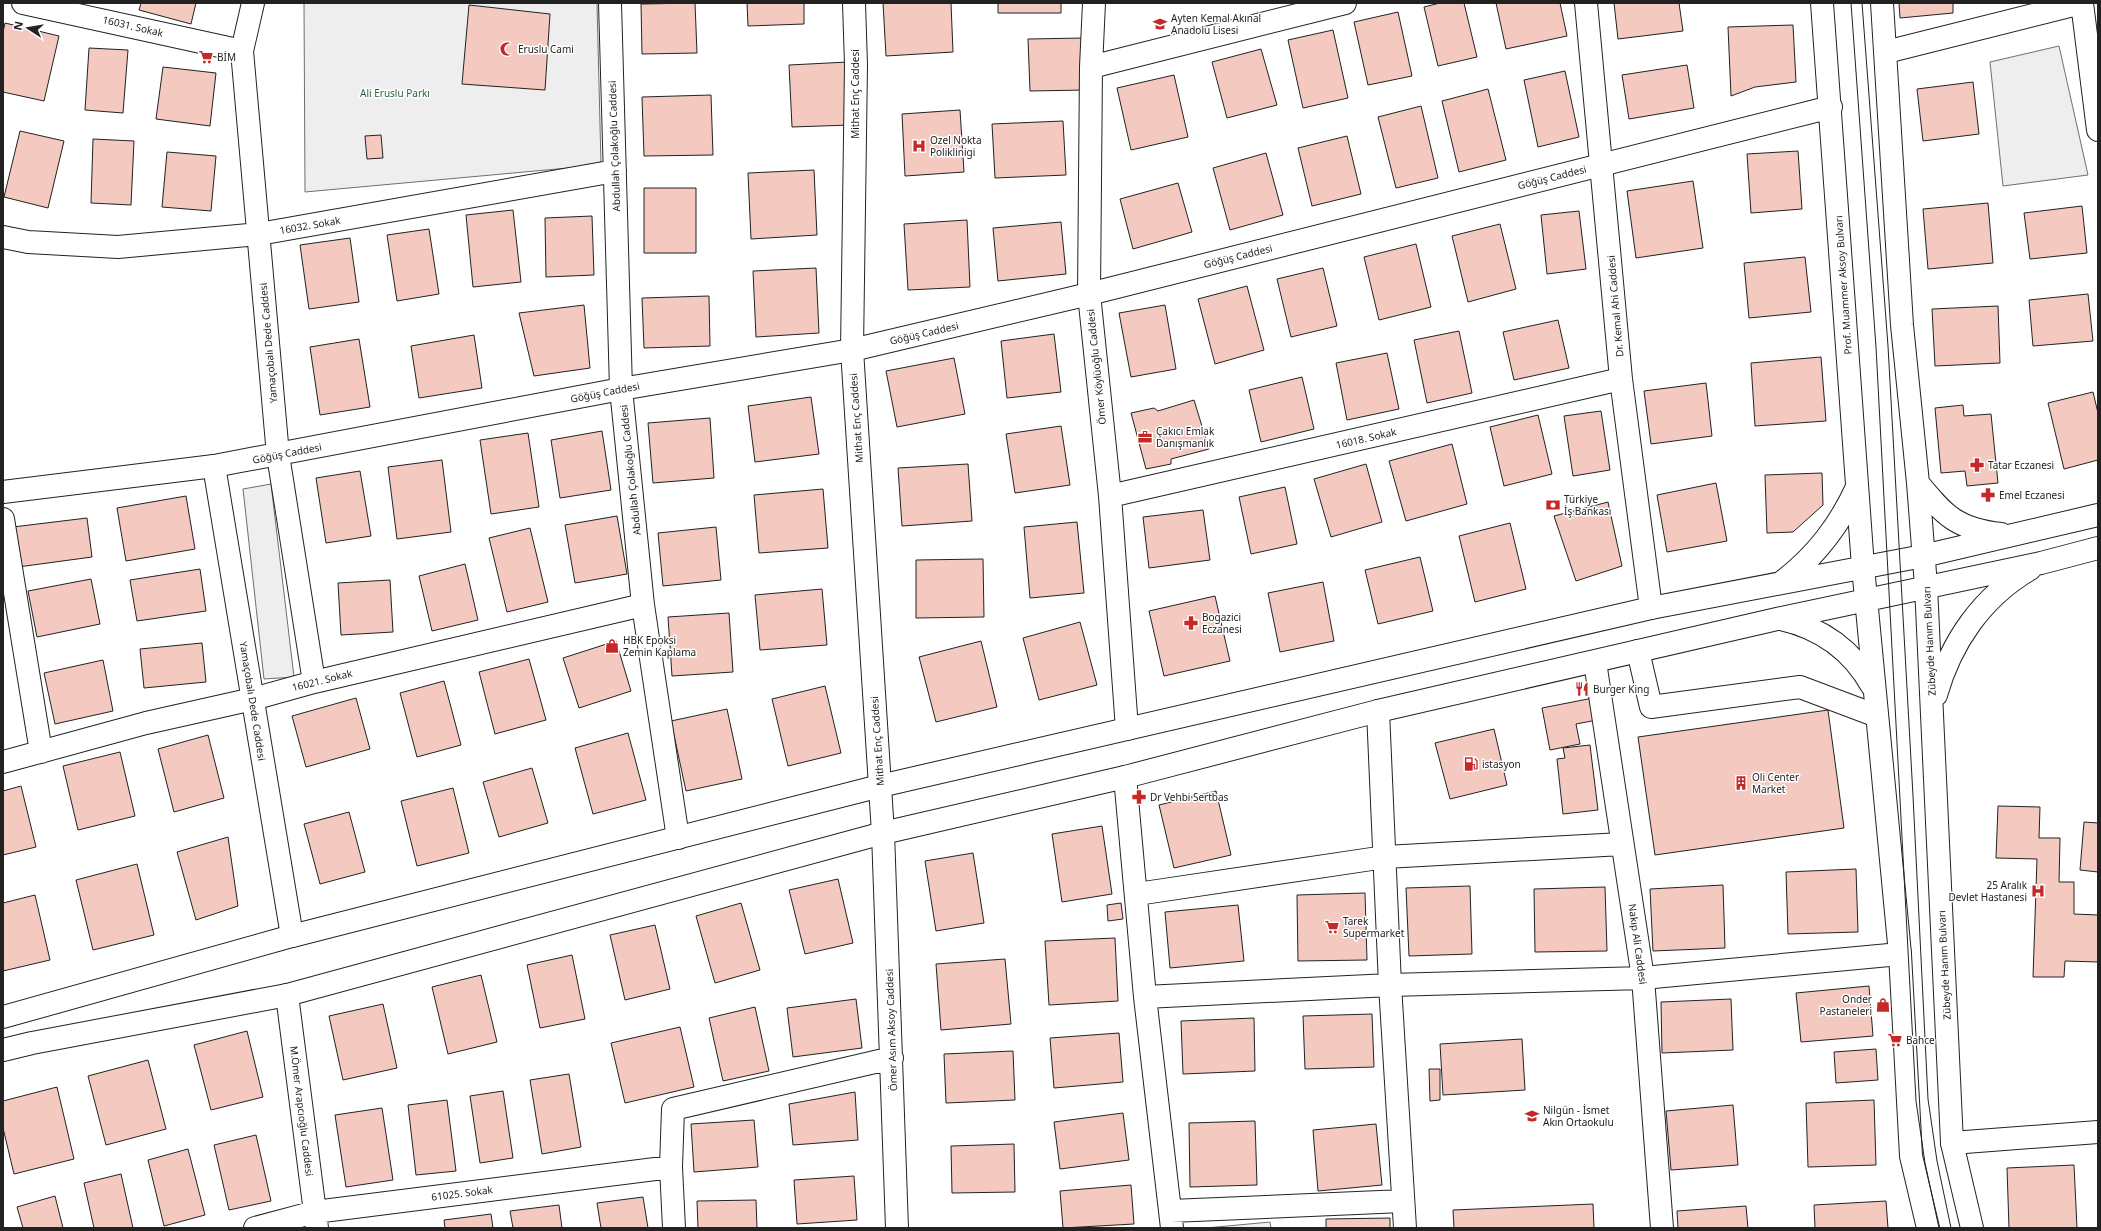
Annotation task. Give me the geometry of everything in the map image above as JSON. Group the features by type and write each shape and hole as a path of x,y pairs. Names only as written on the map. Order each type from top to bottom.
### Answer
{"street":[{"name":"16031. Sokak","path":"23,3 242,51"},
{"name":"Yamaçobalı Dede Caddesi","path":"253,3 242,51 278,455 314,682"},
{"name":"Abdullah Çolakoğlu Caddesi","path":"610,3 621,389 643,605 678,838"},
{"name":"Mithat Enç Caddesi","path":"854,3 856,65 852,350 883,832"},
{"name":"Ömer Köylüoğlu Caddesi","path":"1094,3 1091,67 1089,294 1110,496 1127,729"},
{"path":"1091,67 1345,3"},
{"name":"Dr. Kemal Ahi Caddesi","path":"1586,3 1622,379 1651,608"},
{"name":"Prof. Muammer Aksoy Bulvarı","path":"1822,3 1863,567"},
{"path":"1882,3 1902,325 1918,483 1923,556"},
{"path":"1886,52 2081,3 2098,130"},
{"name":"Göğüş Caddesi","path":"3,492 214,466 621,389 852,350 1089,294 1830,107"},
{"name":"16032. Sokak","path":"3,237 28,242 118,247 259,234 615,171"},
{"name":"16018. Sokak","path":"1110,496 1622,379"},
{"name":"Yamaçobalı Dede Caddesi","path":"214,466 292,936"},
{"path":"1918,483 1938,508 1960,524 1980,531 2010,535"},
{"path":"1780,583 1812,556 1825,541 1848,506 1857,486"},
{"path":"3,1017 292,936 880,786 1651,608 1923,556 2098,515"},
{"path":"3,519 41,752"},
{"path":"3,1050 32,1043 287,995 883,832 1125,777 1378,711 1865,599 2041,563 2098,548"},
{"name":"Zübeyde Hanım Bulvarı","path":"1923,556 1933,716 1952,1143 1972,1228"},
{"path":"1933,716 1936,696 1944,669 1959,638 1971,621 1986,603 2003,588 2041,563"},
{"path":"1863,567 1900,954 1911,1156 1928,1228"},
{"name":"16021. Sokak","path":"3,762 146,723 253,699 314,682 643,605"},
{"path":"1777,619 1809,627 1837,644 1858,664 1874,689"},
{"path":"1638,652 1651,707 1800,687 1877,716"},
{"name":"Nakıp Ali Caddesi","path":"1595,662 1622,844 1644,978 1662,1228"},
{"path":"1378,711 1390,985 1402,1201 1405,1228"},
{"path":"1125,777 1137,894 1145,997 1171,1220 1402,1201"},
{"name":"Ömer Asım Aksoy Caddesi","path":"883,832 897,1228"},
{"path":"1137,894 1385,857 1622,844"},
{"path":"1145,997 1390,985 1644,978 1900,954"},
{"name":"M.Ömer Arapcıoğlu Caddesi","path":"287,995 316,1220"},
{"path":"674,1228 671,1167 673,1110 892,1058"},
{"path":"1952,1143 2098,1132"},
{"name":"61025. Sokak","path":"255,1228 671,1167"}],"green space":[{"name":"Ali Eruslu Parkı","path":"304,3 597,3 601,165 305,192"},
{"path":"2059,46 2088,175 2003,186 1990,62"},
{"path":"271,484 294,677 264,679 243,489"},
{"path":"1270,1222 1271,1228 1206,1228"}],"building":[{"path":"141,3 196,3 191,24 139,10"},
{"path":"695,3 697,53 642,54 641,4"},
{"path":"747,3 804,3 804,24 748,26"},
{"path":"883,3 951,3 953,52 886,56"},
{"path":"998,3 1061,3 1061,13 998,13"},
{"path":"1440,3 1464,3 1477,57 1438,66 1424,7"},
{"path":"1496,3 1560,3 1567,36 1506,49"},
{"path":"1614,3 1679,3 1683,31 1618,39"},
{"path":"1899,3 1953,3 1953,13 1900,18"},
{"name":"Eruslu Cami","path":"469,5 550,14 545,90 462,84"},
{"path":"1398,12 1412,76 1368,85 1354,22"},
{"path":"5,23 59,36 44,101 3,92 3,32"},
{"path":"1793,25 1796,82 1755,87 1731,96 1728,27"},
{"path":"1333,30 1348,98 1303,108 1288,40"},
{"path":"1084,38 1085,90 1030,91 1028,39"},
{"path":"89,48 128,50 123,113 85,110"},
{"path":"1261,49 1277,105 1227,118 1212,62"},
{"path":"848,62 850,125 792,127 789,65"},
{"path":"1687,65 1694,108 1629,119 1622,75"},
{"path":"163,67 216,73 210,126 156,119"},
{"path":"1565,71 1579,137 1538,147 1524,80"},
{"path":"1174,75 1188,137 1131,150 1117,88"},
{"path":"1973,82 1979,134 1923,141 1917,89"},
{"path":"1488,89 1506,160 1459,172 1442,101"},
{"path":"711,95 713,155 644,156 642,97"},
{"path":"1421,106 1438,178 1396,188 1378,117"},
{"path":"960,110 964,172 905,176 902,114"},
{"path":"1063,121 1066,175 995,178 992,124"},
{"path":"20,131 64,141 48,208 4,197"},
{"path":"381,135 383,158 367,159 365,136"},
{"path":"1347,136 1361,194 1312,206 1298,148"},
{"path":"93,139 134,141 131,205 91,203"},
{"path":"1798,151 1802,209 1751,213 1747,154"},
{"path":"167,152 216,156 211,211 162,207"},
{"path":"1266,153 1283,215 1230,230 1213,168"},
{"path":"814,170 817,235 751,239 748,173"},
{"path":"1693,181 1703,248 1636,258 1627,191"},
{"path":"1178,183 1192,232 1133,249 1120,199"},
{"path":"644,188 696,188 696,253 644,253"},
{"path":"1988,203 1993,263 1928,269 1923,209"},
{"path":"2082,206 2087,253 2030,259 2024,213"},
{"path":"513,210 521,282 473,287 466,215"},
{"path":"1579,211 1586,269 1547,274 1541,215"},
{"path":"592,216 594,275 546,277 545,218"},
{"path":"967,220 970,287 908,290 904,224"},
{"path":"1061,222 1066,274 998,281 993,228"},
{"path":"1500,224 1516,289 1468,302 1452,236"},
{"path":"429,229 439,294 397,301 387,235"},
{"path":"350,238 359,302 309,309 300,245"},
{"path":"1416,244 1431,307 1379,320 1364,257"},
{"path":"1805,257 1811,312 1749,318 1744,263"},
{"path":"816,268 819,333 756,337 753,271"},
{"path":"1323,268 1337,326 1291,337 1277,279"},
{"path":"1247,286 1264,350 1215,364 1198,299"},
{"path":"2088,294 2093,341 2033,346 2029,300"},
{"path":"709,296 710,346 644,348 642,298"},
{"path":"584,305 590,368 534,376 519,313"},
{"path":"1165,305 1176,369 1131,377 1119,313"},
{"path":"1998,306 2000,363 1935,366 1932,309"},
{"path":"1558,320 1569,368 1514,380 1503,332"},
{"path":"1459,331 1472,393 1427,403 1414,340"},
{"path":"1054,334 1061,392 1007,398 1001,341"},
{"path":"474,335 482,388 419,398 411,346"},
{"path":"359,339 370,407 320,415 310,347"},
{"path":"1387,353 1399,409 1347,420 1336,363"},
{"path":"1821,357 1826,421 1755,426 1751,363"},
{"path":"954,358 965,414 897,427 886,371"},
{"path":"1302,377 1314,429 1261,442 1249,390"},
{"path":"1706,383 1712,436 1651,444 1644,391"},
{"path":"2093,392 2098,413 2098,460 2064,469 2048,403"},
{"path":"811,397 819,454 755,462 748,406"},
{"path":"1194,400 1209,449 1171,459 1171,464 1146,469 1131,413 1154,408 1158,411"},
{"path":"1963,405 1964,416 1991,414 1998,483 1967,486 1965,471 1941,473 1935,408"},
{"path":"1601,411 1610,470 1573,476 1564,416"},
{"path":"1538,415 1552,474 1504,486 1490,427"},
{"path":"710,418 714,478 653,483 648,423"},
{"path":"1061,426 1070,485 1015,493 1006,434"},
{"path":"602,431 611,490 560,498 551,440"},
{"path":"528,433 539,507 491,514 480,440"},
{"path":"1452,444 1467,504 1406,521 1389,461"},
{"path":"442,460 451,532 397,539 388,467"},
{"path":"968,464 972,521 902,526 898,468"},
{"path":"1366,464 1382,522 1331,537 1314,479"},
{"path":"360,471 371,536 326,543 316,478"},
{"path":"1822,473 1823,505 1793,532 1767,533 1765,475"},
{"path":"1716,483 1727,541 1667,552 1657,495"},
{"path":"1285,487 1297,544 1251,554 1239,497"},
{"path":"823,489 828,548 759,553 754,495"},
{"path":"186,496 195,549 126,561 117,508"},
{"path":"1608,502 1622,566 1576,581 1554,516"},
{"path":"1203,510 1210,560 1149,568 1143,517"},
{"path":"617,516 627,574 575,583 565,525"},
{"path":"87,518 92,557 18,567 13,527"},
{"path":"1077,522 1084,593 1030,598 1024,527"},
{"path":"1510,523 1526,589 1475,602 1459,536"},
{"path":"716,527 721,580 663,586 658,533"},
{"path":"530,528 548,602 507,612 489,538"},
{"path":"1420,557 1433,611 1378,624 1365,570"},
{"path":"983,559 984,617 916,618 916,560"},
{"path":"465,564 478,620 432,631 419,576"},
{"path":"200,569 206,611 137,621 130,580"},
{"path":"91,579 100,624 37,637 28,591"},
{"path":"390,580 393,632 341,635 338,583"},
{"path":"1323,582 1334,641 1280,652 1268,593"},
{"path":"822,589 827,645 760,650 755,595"},
{"path":"1215,596 1230,661 1164,676 1149,611"},
{"path":"729,613 733,672 672,676 668,617"},
{"path":"1080,622 1097,685 1039,700 1023,638"},
{"path":"616,641 631,691 579,708 563,658"},
{"path":"981,641 997,707 936,722 919,657"},
{"path":"202,643 206,682 144,688 140,649"},
{"path":"529,659 546,720 495,734 479,672"},
{"path":"103,660 113,711 55,724 44,673"},
{"path":"444,681 461,745 417,757 400,693"},
{"path":"825,686 841,753 788,766 772,699"},
{"path":"356,698 370,749 306,767 292,716"},
{"path":"1593,698 1597,720 1576,724 1580,744 1550,750 1542,708"},
{"path":"727,709 742,779 686,791 671,721"},
{"name":"Oli Center Market","path":"1828,710 1844,828 1655,855 1638,737"},
{"path":"1494,729 1507,785 1450,799 1435,743"},
{"path":"628,733 646,800 593,814 575,748"},
{"path":"208,735 224,798 174,812 158,749"},
{"path":"1590,745 1598,810 1563,814 1557,759 1565,758 1563,748"},
{"path":"120,752 135,816 78,830 63,766"},
{"path":"532,768 548,823 499,837 483,782"},
{"path":"21,786 36,847 3,855 3,791"},
{"path":"453,788 469,853 417,866 401,801"},
{"path":"1216,791 1231,855 1174,868 1159,805"},
{"path":"1998,806 2040,807 2039,838 2060,838 2059,882 2074,882 2074,914 2098,915 2098,962 2065,961 2064,977 2033,977 2037,859 1996,858"},
{"path":"349,812 365,872 320,884 304,824"},
{"path":"2084,822 2098,823 2098,872 2080,870"},
{"path":"1102,826 1112,894 1062,902 1052,834"},
{"path":"228,837 238,906 196,920 177,852"},
{"path":"973,853 984,923 936,931 925,861"},
{"path":"137,864 154,935 93,950 76,880"},
{"path":"1856,869 1858,932 1788,934 1786,872"},
{"path":"838,879 853,943 805,954 789,890"},
{"path":"1723,885 1725,948 1653,951 1650,889"},
{"path":"1470,886 1472,954 1409,956 1406,888"},
{"path":"1605,887 1607,951 1535,952 1534,889"},
{"name":"Tarek Supermarket","path":"1365,893 1367,960 1298,961 1297,895"},
{"path":"35,895 50,960 3,971 3,903"},
{"path":"741,903 760,970 715,983 696,916"},
{"path":"1121,903 1123,919 1108,921 1107,905"},
{"path":"1238,905 1244,961 1170,968 1165,912"},
{"path":"655,925 670,989 625,1000 610,935"},
{"path":"1115,938 1118,1001 1049,1005 1045,941"},
{"path":"572,955 585,1019 540,1028 527,965"},
{"path":"1005,959 1011,1024 941,1030 936,964"},
{"path":"481,975 497,1042 448,1054 432,987"},
{"path":"1869,986 1873,1036 1801,1042 1796,993"},
{"path":"856,999 862,1048 793,1057 787,1008"},
{"path":"1731,999 1733,1050 1662,1053 1661,1002"},
{"path":"383,1004 397,1068 343,1080 329,1016"},
{"path":"755,1007 769,1071 723,1081 709,1018"},
{"path":"1372,1014 1374,1067 1305,1069 1303,1016"},
{"path":"1254,1018 1255,1071 1183,1074 1181,1021"},
{"path":"680,1027 694,1087 625,1103 611,1043"},
{"path":"247,1031 263,1097 211,1110 194,1045"},
{"path":"1119,1033 1123,1082 1054,1088 1050,1038"},
{"path":"1522,1039 1525,1090 1443,1095 1440,1044"},
{"path":"1876,1049 1878,1080 1836,1083 1834,1052"},
{"path":"1013,1051 1015,1100 946,1103 944,1054"},
{"path":"148,1060 166,1129 106,1145 88,1076"},
{"path":"1429,1069 1440,1069 1440,1100 1430,1101"},
{"path":"569,1074 581,1147 542,1154 530,1080"},
{"path":"57,1087 74,1159 14,1174 3,1128 3,1101"},
{"path":"503,1091 513,1158 480,1163 470,1096"},
{"path":"855,1092 858,1140 793,1145 789,1104"},
{"path":"447,1100 456,1171 416,1175 408,1105"},
{"path":"1874,1100 1876,1165 1808,1167 1806,1103"},
{"path":"1733,1105 1738,1165 1671,1170 1666,1111"},
{"path":"382,1108 393,1180 346,1187 335,1115"},
{"path":"1123,1113 1129,1160 1060,1169 1054,1122"},
{"path":"754,1120 758,1167 694,1172 691,1124"},
{"path":"1255,1121 1257,1185 1190,1187 1189,1123"},
{"path":"1376,1124 1382,1185 1318,1191 1313,1130"},
{"path":"256,1135 271,1201 229,1210 214,1145"},
{"path":"1014,1144 1015,1192 952,1193 951,1146"},
{"path":"188,1149 205,1215 164,1226 148,1160"},
{"path":"2074,1165 2077,1228 2009,1228 2007,1168"},
{"path":"121,1174 133,1228 94,1228 84,1183"},
{"path":"854,1176 857,1220 797,1224 794,1180"},
{"path":"1131,1185 1134,1224 1063,1228 1060,1191"},
{"path":"55,1196 63,1228 23,1228 17,1207"},
{"path":"643,1197 648,1228 601,1228 597,1203"},
{"path":"756,1200 757,1228 698,1228 697,1201"},
{"path":"1886,1201 1888,1228 1815,1228 1814,1205"},
{"path":"1593,1204 1594,1228 1454,1228 1453,1210"},
{"path":"559,1205 562,1228 513,1228 510,1211"},
{"path":"1746,1206 1748,1228 1678,1228 1677,1211"},
{"path":"491,1214 493,1228 445,1228 444,1220"},
{"path":"1390,1218 1390,1228 1326,1228 1326,1219"}],"tram line":[{"path":"1851,3 1876,347 1916,1101 1925,1163 1939,1228"},
{"path":"1862,3 1888,346 1928,1099 1937,1161 1951,1228"}],"place":[{"name":"Ayten Kemal Akınal Anadolu Lisesi","path":"1160,24"},
{"name":"Eruslu Cami","path":"507,49"},
{"name":"BİM","path":"206,57"},
{"name":"Ozel Nokta Poliklinigi","path":"919,146"},
{"name":"Çakıcı Emlak Danışmanlık","path":"1145,437"},
{"name":"Tatar Eczanesi","path":"1977,465"},
{"name":"Emel Eczanesi","path":"1988,495"},
{"name":"Türkiye İş Bankası","path":"1553,505"},
{"name":"Bogazici Eczanesi","path":"1191,623"},
{"name":"HBK Epoksi Zemin Kaplama","path":"612,646"},
{"name":"Burger King","path":"1582,689"},
{"name":"istasyon","path":"1471,764"},
{"name":"Oli Center Market","path":"1741,783"},
{"name":"Dr Vehbi Sertbas","path":"1139,797"},
{"name":"25 Aralık Devlet Hastanesi","path":"2038,891"},
{"name":"Tarek Supermarket","path":"1332,927"},
{"name":"Onder Pastaneleri","path":"1883,1005"},
{"name":"Bahce","path":"1895,1040"},
{"name":"Nilgün - İsmet Akın Ortaokulu","path":"1532,1116"}]}
